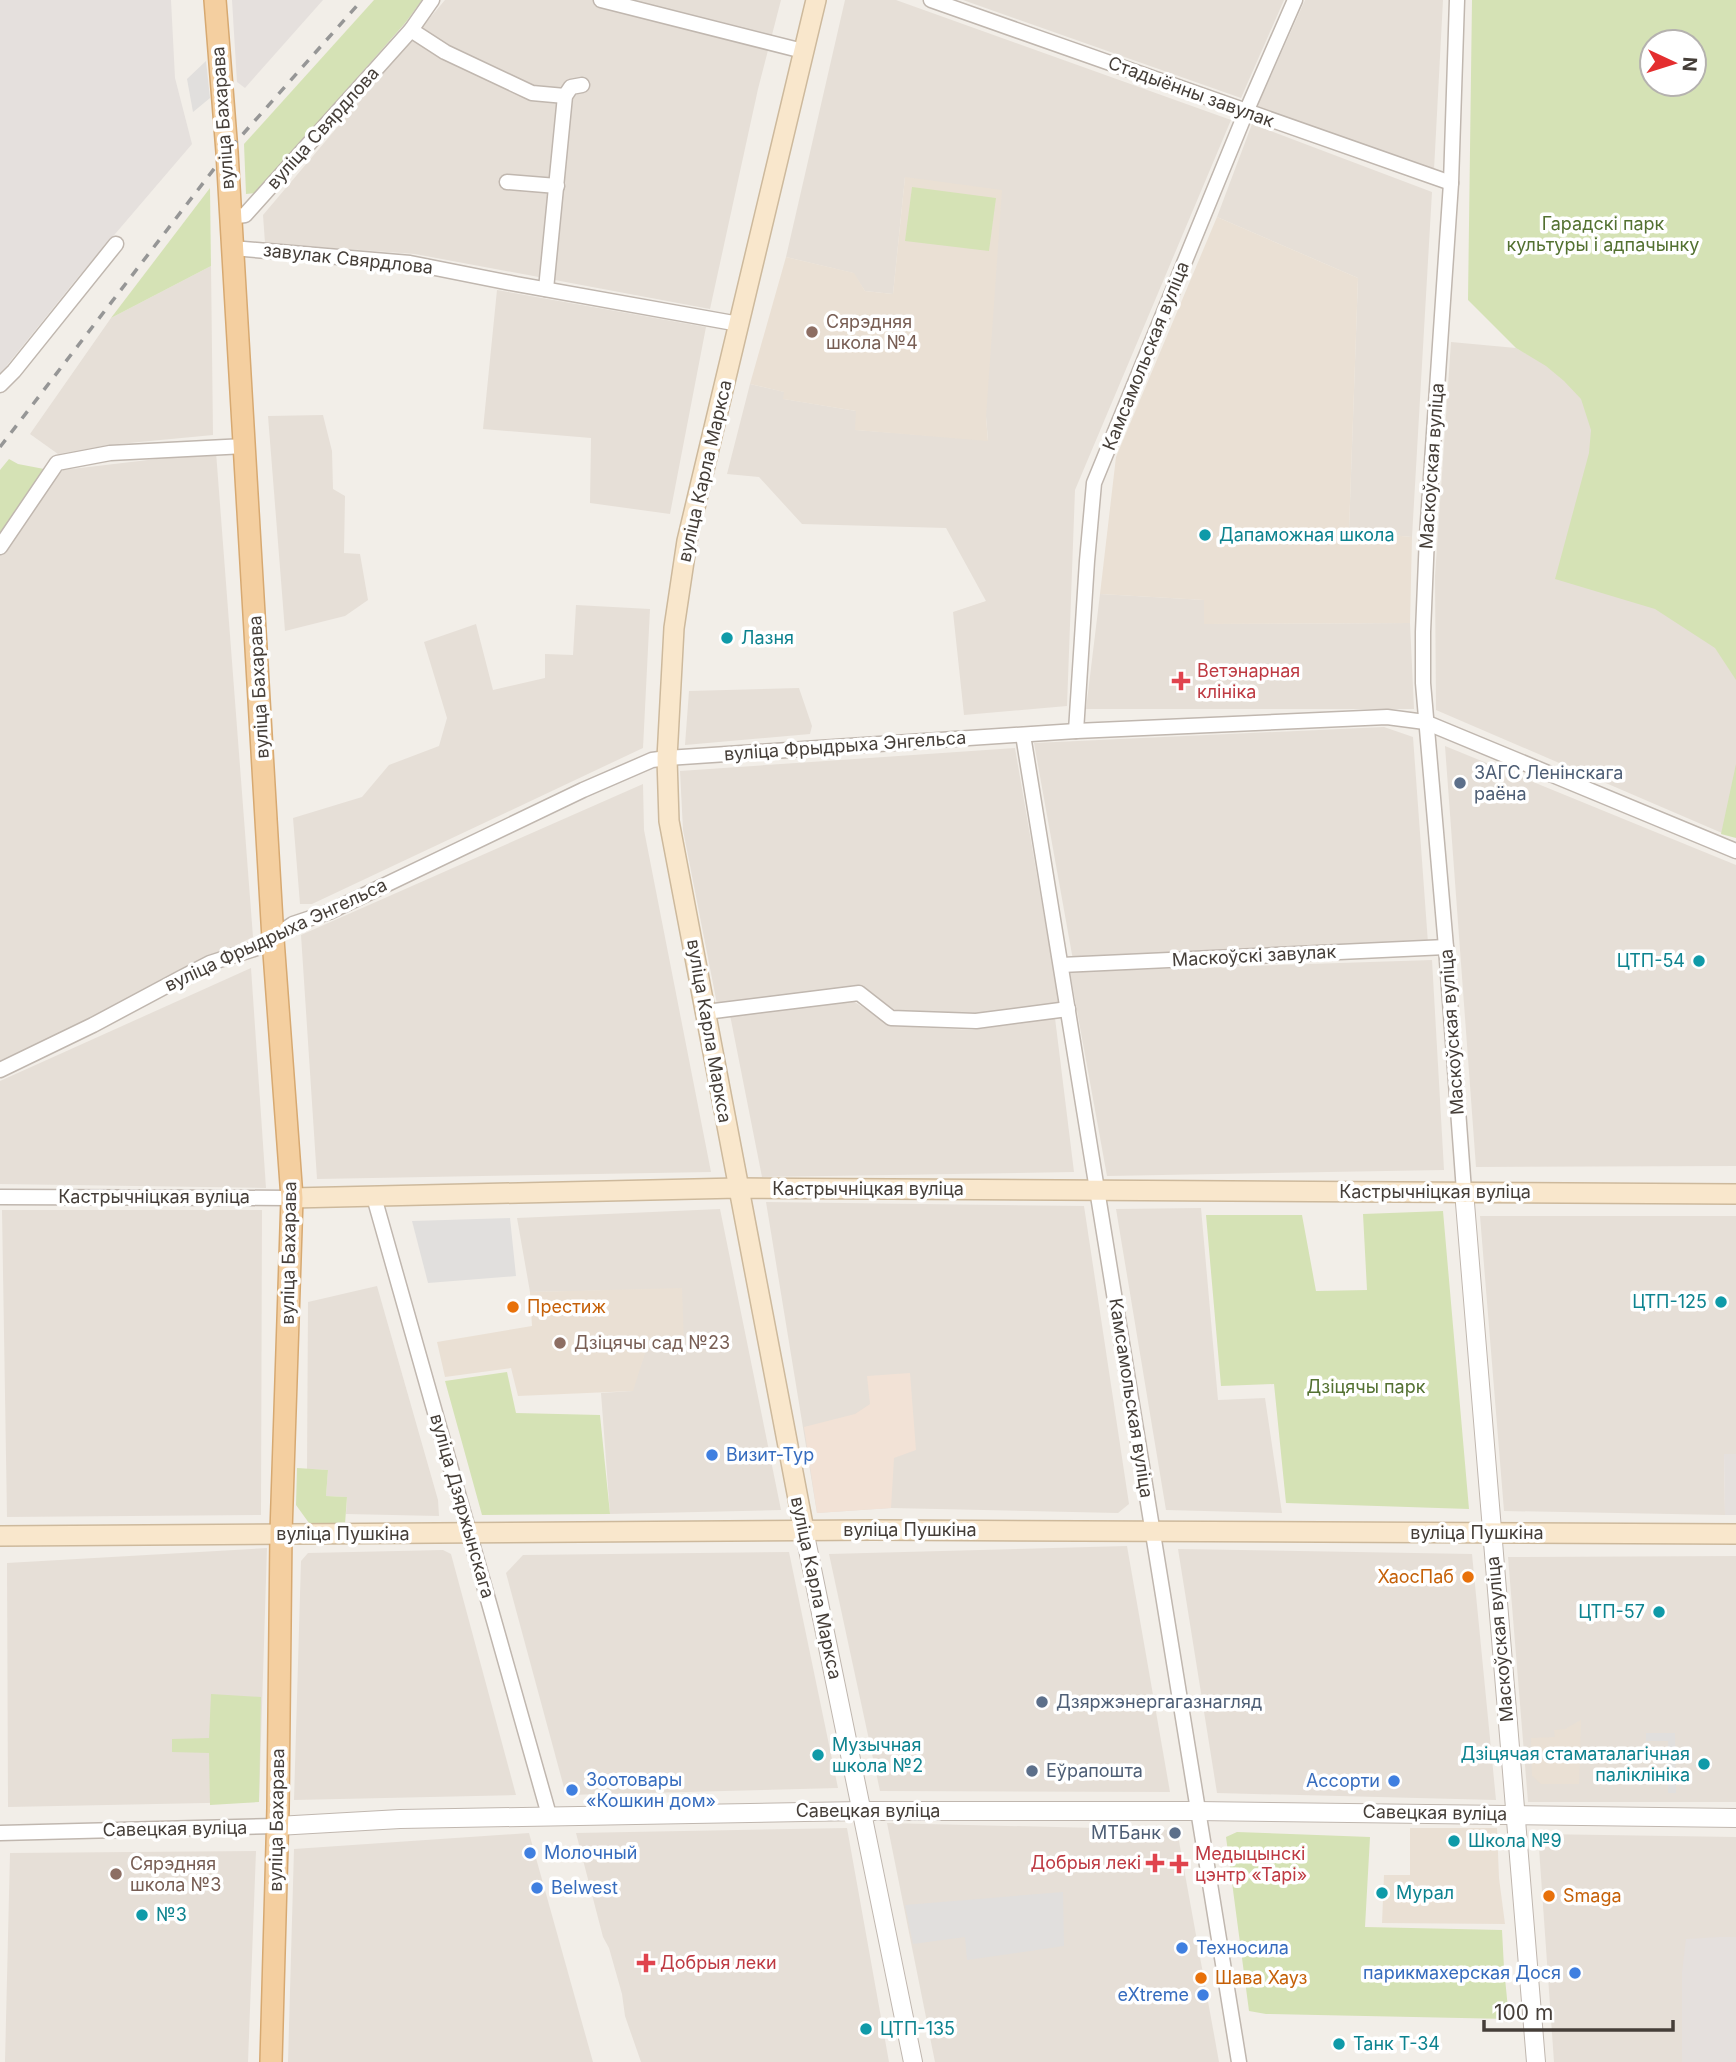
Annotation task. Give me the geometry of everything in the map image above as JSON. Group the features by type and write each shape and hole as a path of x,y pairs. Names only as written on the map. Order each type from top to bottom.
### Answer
{"main road":[{"name":"вуліца Бахарава","path":"215,0 227,152 273,939 292,1198 281,1534 271,2062"},
{"name":"вуліца Карла Маркса","path":"804,1530 669,821 667,758 674,628 687,541 816,0"},
{"name":"Кастрычніцкая вуліца","path":"292,1198 738,1188 1736,1194"},
{"name":"вуліца Пушкіна","path":"0,1536 804,1530 1736,1534"}],"street":[{"name":"вуліца Свярдлова","path":"230,217 245,215 411,30 432,0"},
{"path":"601,0 803,51"},
{"name":"Стадыённы завулак","path":"931,0 1451,183"},
{"name":"Камсамольская вуліца","path":"1076,731 1094,483 1246,112 1295,0"},
{"name":"Маскоўская вуліца","path":"1457,0 1451,183 1425,577 1425,722 1446,947 1536,2062"},
{"path":"411,30 445,52 532,93 565,96"},
{"path":"546,289 565,96 572,87 582,85"},
{"path":"507,182 557,186"},
{"path":"0,385 14,372 116,244"},
{"name":"завулак Свярдлова","path":"232,248 410,263 739,324"},
{"path":"0,547 57,464 110,453 245,446"},
{"name":"вуліца Фрыдрыха Энгельса","path":"0,1070 93,1025 210,963 257,947 293,924 329,912 583,790 652,760 667,758 1076,731 1387,717 1425,722 1736,851"},
{"name":"Камсамольская вуліца","path":"1023,735 1239,2062"},
{"name":"Маскоўскі завулак","path":"1061,965 1446,947"},
{"path":"706,1012 859,993 891,1018 976,1021 1068,1009"},
{"name":"Кастрычніцкая вуліца","path":"0,1197 292,1198"},
{"name":"вуліца Дзяржынскага","path":"374,1197 550,1815"},
{"name":"вуліца Карла Маркса","path":"804,1530 914,2062"},
{"name":"Савецкая вуліца","path":"0,1833 550,1815 862,1811 1197,1811 1736,1818"}],"shaded area":[{"path":"0,0 171,0 175,78 192,144 74,282 0,374"},
{"path":"232,0 323,0 245,88 237,82"},
{"path":"445,0 781,0 758,89 710,309 415,254 265,243 263,215"},
{"path":"845,0 896,0 1231,120 1075,490 1067,706 964,715 953,612 986,601 946,528 802,524 759,477 727,474 750,384 785,392 784,399 856,411 856,430 988,440 986,417 905,177 893,294 865,291 853,273 786,257"},
{"path":"963,0 1284,0 1241,98"},
{"path":"1305,0 1443,0 1434,170 1256,109"},
{"path":"206,61 210,98 193,112 187,79"},
{"path":"1252,124 1432,192 1412,537 1349,531 1358,278 1217,217"},
{"path":"905,177 1002,190 986,417 988,441 855,430 856,411 783,399 784,392 750,384 786,257 854,273 865,291 893,294"},
{"path":"1217,217 1358,278 1349,531 1412,537 1410,623 1204,624 1204,600 1100,594 1116,457"},
{"path":"211,266 213,435 108,445 58,454 30,434 111,318"},
{"path":"497,290 706,327 670,514 590,503 591,438 483,429"},
{"path":"1451,342 1516,348 1547,365 1582,399 1655,607 1716,647 1736,677 1736,769 1722,833 1436,710 1435,576"},
{"path":"323,415 332,451 333,489 345,496 344,553 360,554 368,600 345,616 285,631 268,416"},
{"path":"216,452 253,937 0,1062 0,545 63,470"},
{"path":"1100,594 1205,600 1205,624 1410,623 1414,709 1086,709"},
{"path":"576,605 650,609 643,748 312,904 300,904 293,818 362,797 389,765 439,746 447,718 424,642 476,624 493,690 545,678 545,654 573,655"},
{"path":"799,688 812,726 810,734 685,745 689,691"},
{"path":"1384,727 1413,737 1428,943 1073,960 1034,743"},
{"path":"1445,746 1736,865 1736,1166 1476,1167"},
{"path":"1015,748 1059,1003 973,1014 895,1010 863,987 717,1004 683,830 680,771"},
{"path":"643,784 644,830 711,1172 317,1179 301,935"},
{"path":"1432,960 1444,1170 1107,1176 1070,972"},
{"path":"251,968 266,1188 0,1184 0,1081"},
{"path":"853,1001 893,1026 972,1030 1055,1018 1074,1172 762,1177 730,1015"},
{"path":"766,1202 1084,1206 1129,1504 1118,1513 891,1508 817,1513"},
{"path":"1201,1208 1218,1400 1265,1398 1282,1513 1166,1510 1116,1209"},
{"path":"720,1209 781,1510 610,1514 601,1393 632,1391 646,1349 682,1289 530,1292 517,1218"},
{"path":"2,1210 262,1210 261,1515 7,1517"},
{"path":"1480,1216 1736,1216 1736,1454 1724,1455 1725,1515 1504,1511"},
{"path":"510,1218 516,1276 428,1283 412,1221"},
{"path":"377,1286 438,1500 439,1516 346,1514 347,1497 326,1496 328,1470 307,1469 308,1302"},
{"name":"Дзіцячы сад №23","path":"682,1288 684,1344 646,1350 633,1391 518,1396 511,1368 445,1377 437,1342 532,1326 530,1292"},
{"path":"910,1373 916,1450 894,1458 891,1508 817,1513 804,1427 855,1414 870,1404 867,1376"},
{"path":"1724,1454 1736,1454 1736,1515 1725,1515"},
{"path":"1127,1546 1170,1792 880,1791 829,1554"},
{"path":"267,1548 259,1802 8,1807 7,1563"},
{"path":"1178,1549 1472,1554 1496,1800 1217,1793"},
{"path":"443,1550 451,1554 516,1795 294,1800 301,1561 308,1553"},
{"path":"789,1552 838,1788 566,1795 506,1573 523,1555"},
{"path":"1736,1556 1736,1802 1528,1802 1508,1557"},
{"path":"1581,1720 1579,1784 1541,1784 1532,1776 1531,1738 1555,1737 1554,1730 1565,1729"},
{"path":"1646,1733 1675,1733 1676,1793 1668,1793 1668,1741 1646,1741"},
{"path":"887,1823 1177,1830 1219,2062 935,2062"},
{"path":"847,1828 889,2062 641,2062 625,2016 622,1994 609,1948 603,1937 576,1833"},
{"path":"1410,1828 1497,1828 1499,1878 1505,1924 1382,1923 1384,1875 1410,1875"},
{"path":"529,1833 593,2062 288,2062 294,1849"},
{"path":"1538,1834 1736,1837 1736,1938 1682,2062 1554,2062"},
{"path":"256,1851 248,2062 5,2062 10,1853"},
{"path":"1063,1892 1064,1946 967,1960 965,1937 913,1944 905,1905"},
{"path":"1736,1937 1736,2062 1682,2062 1682,1972 1686,1939"}],"green space":[{"path":"374,0 422,0 406,22 256,193 246,194 244,144"},
{"name":"Гарадскі парк культуры і адпачынку","path":"1472,0 1736,0 1736,680 1715,648 1655,609 1555,579 1589,453 1591,430 1581,399 1546,366 1516,348 1468,300"},
{"path":"912,187 996,198 989,251 905,241"},
{"path":"210,188 211,266 111,318"},
{"path":"9,459 18,464 44,469 0,534 0,470"},
{"path":"1736,764 1736,838 1721,834"},
{"name":"Дзіцячы парк","path":"1443,1211 1469,1509 1286,1503 1274,1384 1221,1386 1206,1215 1302,1215 1316,1291 1367,1290 1363,1214"},
{"path":"507,1372 516,1413 600,1415 610,1514 482,1515 445,1381"},
{"path":"297,1468 328,1470 326,1496 347,1497 345,1524 309,1523 296,1505"},
{"path":"211,1694 261,1697 259,1802 210,1805 209,1753 172,1752 172,1739 209,1738"},
{"path":"1237,1832 1370,1837 1365,1927 1502,1930 1509,2019 1266,2014 1249,2011 1226,1837"}],"railway":[{"path":"0,447 227,152 362,0"}],"place":[{"name":"Сярэдняя школа №4","path":"812,332"},
{"name":"Дапаможная школа","path":"1205,535"},
{"name":"Лазня","path":"727,638"},
{"name":"Ветэнарная клініка","path":"1181,681"},
{"name":"ЗАГС Ленінскага раёна","path":"1460,783"},
{"name":"ЦТП-54","path":"1699,961"},
{"name":"ЦТП-125","path":"1721,1302"},
{"name":"Престиж","path":"513,1307"},
{"name":"Дзіцячы сад №23","path":"560,1343"},
{"name":"Визит-Тур","path":"712,1455"},
{"name":"ХаосПаб","path":"1468,1577"},
{"name":"ЦТП-57","path":"1659,1612"},
{"name":"Дзяржэнергагазнагляд","path":"1042,1702"},
{"name":"Музычная школа №2","path":"818,1755"},
{"name":"Дзіцячая стаматалагічная паліклініка","path":"1704,1764"},
{"name":"Еўрапошта","path":"1032,1771"},
{"name":"Ассорти","path":"1394,1781"},
{"name":"Зоотовары «Кошкин дом»","path":"572,1790"},
{"name":"МТБанк","path":"1175,1833"},
{"name":"Школа №9","path":"1454,1841"},
{"name":"Молочный","path":"530,1853"},
{"name":"Добрыя лекі","path":"1155,1863"},
{"name":"Медыцынскі цэнтр «Тарі»","path":"1179,1864"},
{"name":"Сярэдняя школа №3","path":"116,1874"},
{"name":"Belwest","path":"537,1888"},
{"name":"Мурал","path":"1382,1893"},
{"name":"Smaga","path":"1549,1896"},
{"name":"№3","path":"142,1915"},
{"name":"Техносила","path":"1182,1948"},
{"name":"Добрыя леки","path":"646,1963"},
{"name":"парикмахерская Дося","path":"1575,1973"},
{"name":"Шава Хауз","path":"1201,1978"},
{"name":"eXtreme","path":"1203,1995"},
{"name":"ЦТП-135","path":"866,2029"},
{"name":"Танк Т-34","path":"1339,2044"}]}
